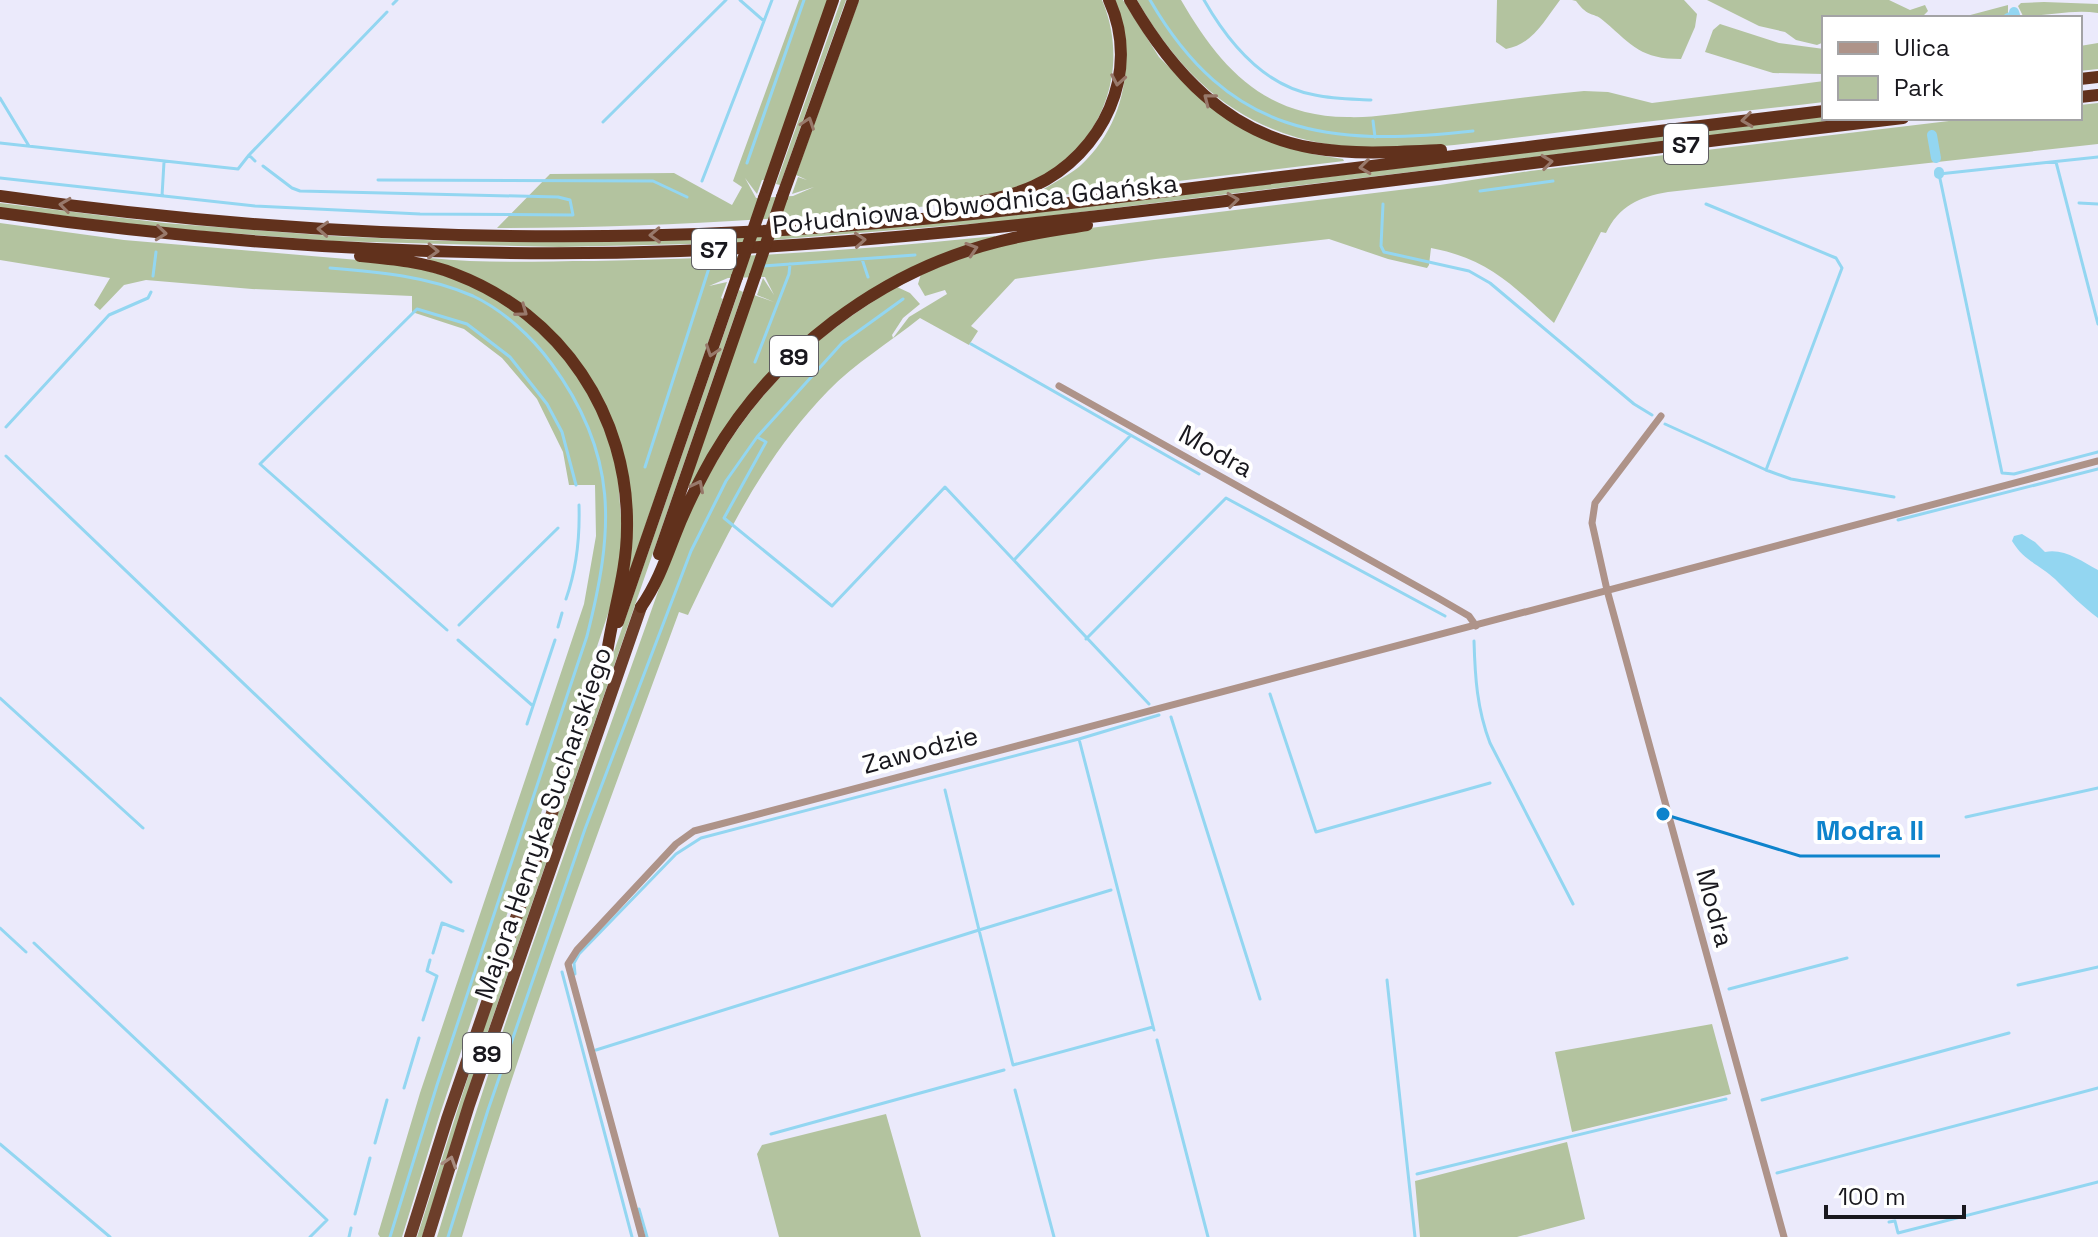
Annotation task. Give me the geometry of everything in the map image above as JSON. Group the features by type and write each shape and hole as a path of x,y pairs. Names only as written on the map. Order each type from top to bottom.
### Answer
{"highway":[{"name":"89","path":"607,653 833,0"},
{"name":"89","path":"641,607 853,0"},
{"path":"929,218 959,207 1018,193 1052,177 1070,164 1093,140 1120,78 1120,42 1109,0"},
{"path":"1130,0 1162,52 1188,81 1223,110 1262,132 1331,151 1388,153 1441,150 1471,154"},
{"name":"Południowa Obwodnica Gdańska","path":"0,196 262,225 491,236 592,237 745,232 929,218 1822,111"},
{"name":"Południowa Obwodnica Gdańska","path":"0,213 162,233 299,245 481,252 693,250 875,239 1128,213 1887,120"},
{"name":"89","path":"641,607 657,584 693,494 731,428 768,383 826,328 893,283 960,253 1006,239 1097,224 1128,213"},
{"name":"89","path":"299,245 326,254 400,260 435,267 479,284 533,318 576,364 590,385 614,435 627,502 626,552 607,653"},
{"name":"Majora Henryka Sucharskiego","path":"428,1237 474,1091 641,607"},
{"name":"Majora Henryka Sucharskiego","path":"410,1237 447,1119 607,653"}],"street":[{"name":"Modra","path":"1059,386 1469,616 1476,626"},
{"name":"Modra","path":"1661,416 1595,503 1592,523 1607,590 1784,1237"},
{"path":"1607,590 2098,461"},
{"name":"Zawodzie","path":"642,1237 568,964 603,921 683,838 694,831 1109,719 1607,590"}],"green space":[{"path":"799,0 828,0 765,180 762,180 757,194 745,178 756,198 793,196 814,187 792,194 798,177 807,180 796,175 859,0 1102,0 1111,28 1113,57 1110,85 1102,111 1070,157 1047,174 1021,188 959,201 815,216 633,226 497,228 550,174 674,173 732,205 742,187 733,181"},
{"path":"841,0 846,0 780,185 776,184"},
{"path":"1115,0 1123,0 1159,57 1205,103 1312,154 1344,161 1029,199 1080,166 1096,149 1117,110 1126,67 1125,44"},
{"path":"1137,0 1181,0 1212,46 1247,83 1291,108 1317,114 1377,116 1584,91 1608,92 1652,103 1822,81 1822,102 1441,146 1381,149 1326,144 1273,129 1225,102 1179,60"},
{"path":"1497,0 1560,0 1531,37 1506,49 1496,42"},
{"path":"1572,0 1684,0 1697,14 1695,27 1681,59 1656,57 1638,50"},
{"path":"1707,0 1889,0 1910,10 1925,5 1928,11 1923,16 1822,16 1822,43 1817,45 1759,26"},
{"path":"2021,3 2098,4 2098,13 2023,16 2018,6"},
{"path":"2008,5 2006,16 1967,16"},
{"path":"1720,24 1779,43 1822,49 1822,74 1773,73 1705,52 1713,30"},
{"path":"2098,43 2098,69 2082,71 2082,46"},
{"path":"2098,103 2098,144 1668,192 1639,200 1617,216 1606,233 1601,232 1554,323 1498,275 1469,259 1431,248 1427,268 1388,259 1329,239 1015,279 971,326 978,331 969,345 920,318 849,372 805,416 749,497 688,615 679,612 538,1001 462,1237 437,1237 550,893 672,552 712,469 760,399 820,340 856,313 897,287 910,293 920,304 903,318 893,338 909,317 947,294 945,290 925,296 918,284 921,274 983,250 1075,230 1957,120 2082,120 2082,105"},
{"path":"1822,116 1822,120 1840,120 1007,221 735,243 559,247 333,241 164,228 0,208 0,203 164,223 333,236 446,241 671,240 1229,189"},
{"path":"0,223 124,240 370,261 414,267 462,281 516,311 561,353 593,399 617,464 623,545 613,599 440,1114 402,1237 380,1237 378,1234 420,1093 584,604 596,536 595,485 569,485 563,452 537,399 502,358 464,329 412,312 412,296 252,289 146,280 124,285 100,310 94,305 110,278 0,260"},
{"path":"995,236 971,245 804,341 688,488 754,295 774,302 757,295 763,278 774,295 765,277 728,278 709,286 727,282 626,582 629,479 622,449 604,402 554,333 429,262 430,258 512,262 694,258 845,250"},
{"path":"739,290 743,292 486,1037 422,1237 417,1237 481,1036"},
{"path":"1712,1024 1731,1094 1572,1132 1555,1052"},
{"path":"886,1114 921,1237 779,1237 757,1154 762,1145"},
{"path":"1567,1142 1585,1219 1517,1237 1420,1237 1415,1181"}],"water":[{"path":"2022,534 2045,552 2066,554 2098,570 2098,618 2022,553 2012,541 2014,536"}],"waterway":[{"path":"393,4 397,0"},
{"path":"603,122 726,0"},
{"path":"740,0 764,21 772,0"},
{"path":"747,163 804,0"},
{"path":"1150,0 1181,45 1213,80 1249,105 1287,122 1328,132 1372,136 1421,136 1473,131"},
{"path":"1204,0 1236,46 1263,72 1279,82 1322,96 1371,100"},
{"path":"249,155 387,12"},
{"path":"2013,16 2014,12"},
{"path":"702,181 764,21"},
{"path":"0,98 29,146"},
{"path":"1373,121 1375,137"},
{"path":"1932,135 1936,158"},
{"path":"0,143 238,169 249,155 255,161"},
{"path":"2098,157 1939,174 2002,473 2014,474 2098,452"},
{"path":"162,196 164,162"},
{"path":"2056,162 2098,324"},
{"path":"0,178 255,206 420,214 573,215 570,200 558,197 300,191 263,166"},
{"path":"378,180 653,181 687,197"},
{"path":"1480,191 1553,181"},
{"path":"2079,203 2098,204"},
{"path":"1383,204 1381,246 1384,252 1469,271 1490,283 1634,404 1652,415"},
{"path":"1706,204 1836,258 1842,268 1766,470"},
{"path":"153,276 156,252"},
{"path":"763,266 915,255"},
{"path":"862,259 868,277"},
{"path":"755,362 789,274 790,264"},
{"path":"645,467 709,268 735,267"},
{"path":"330,268 420,279 473,296 506,316 543,353 573,397 589,430 605,494 602,562 587,636 437,1085 390,1237"},
{"path":"6,427 109,315 148,298 151,292"},
{"path":"448,1237 488,1110 585,829 691,551 726,481 757,437 842,343 903,299"},
{"path":"447,630 260,464 417,309 467,324 510,357 547,404 562,432 576,485"},
{"path":"971,344 1199,474"},
{"path":"1665,424 1791,479 1894,497"},
{"path":"1015,559 1130,436"},
{"path":"757,437 766,442 724,518 832,606 945,487 1149,704"},
{"path":"6,456 451,882"},
{"path":"1898,520 2098,469"},
{"path":"1086,639 1226,498 1445,616"},
{"path":"566,599 577,553 579,505"},
{"path":"459,625 558,528"},
{"path":"558,627 562,613"},
{"path":"458,640 533,706 527,724"},
{"path":"533,706 555,640"},
{"path":"1474,641 1478,693 1490,743 1573,904"},
{"path":"1270,694 1316,832 1490,783"},
{"path":"0,698 143,828"},
{"path":"1154,1030 1079,739 1159,715"},
{"path":"1171,717 1260,999"},
{"path":"575,974 574,963 579,954 676,854 701,838 1079,739"},
{"path":"1966,817 2098,788"},
{"path":"596,1050 979,930 945,790"},
{"path":"1111,890 979,930 1013,1065 1153,1027"},
{"path":"433,953 442,923 463,931"},
{"path":"0,928 26,952"},
{"path":"34,943 327,1220 310,1237"},
{"path":"1729,989 1847,958"},
{"path":"423,1020 437,976 427,971 430,960"},
{"path":"2018,985 2098,967"},
{"path":"562,972 632,1237"},
{"path":"1387,980 1415,1237"},
{"path":"1762,1100 2009,1033"},
{"path":"404,1088 419,1038"},
{"path":"1157,1040 1208,1237"},
{"path":"771,1134 1004,1070"},
{"path":"1777,1173 2098,1088"},
{"path":"1015,1090 1054,1237"},
{"path":"1417,1174 1726,1099"},
{"path":"375,1143 387,1100"},
{"path":"0,1144 110,1237"},
{"path":"355,1214 370,1158"},
{"path":"1889,1222 1895,1221 1898,1233 2098,1182"},
{"path":"639,1209 647,1237"},
{"path":"349,1237 351,1228"}],"place":[{"name":"Modra II","path":"1663,814"}]}
